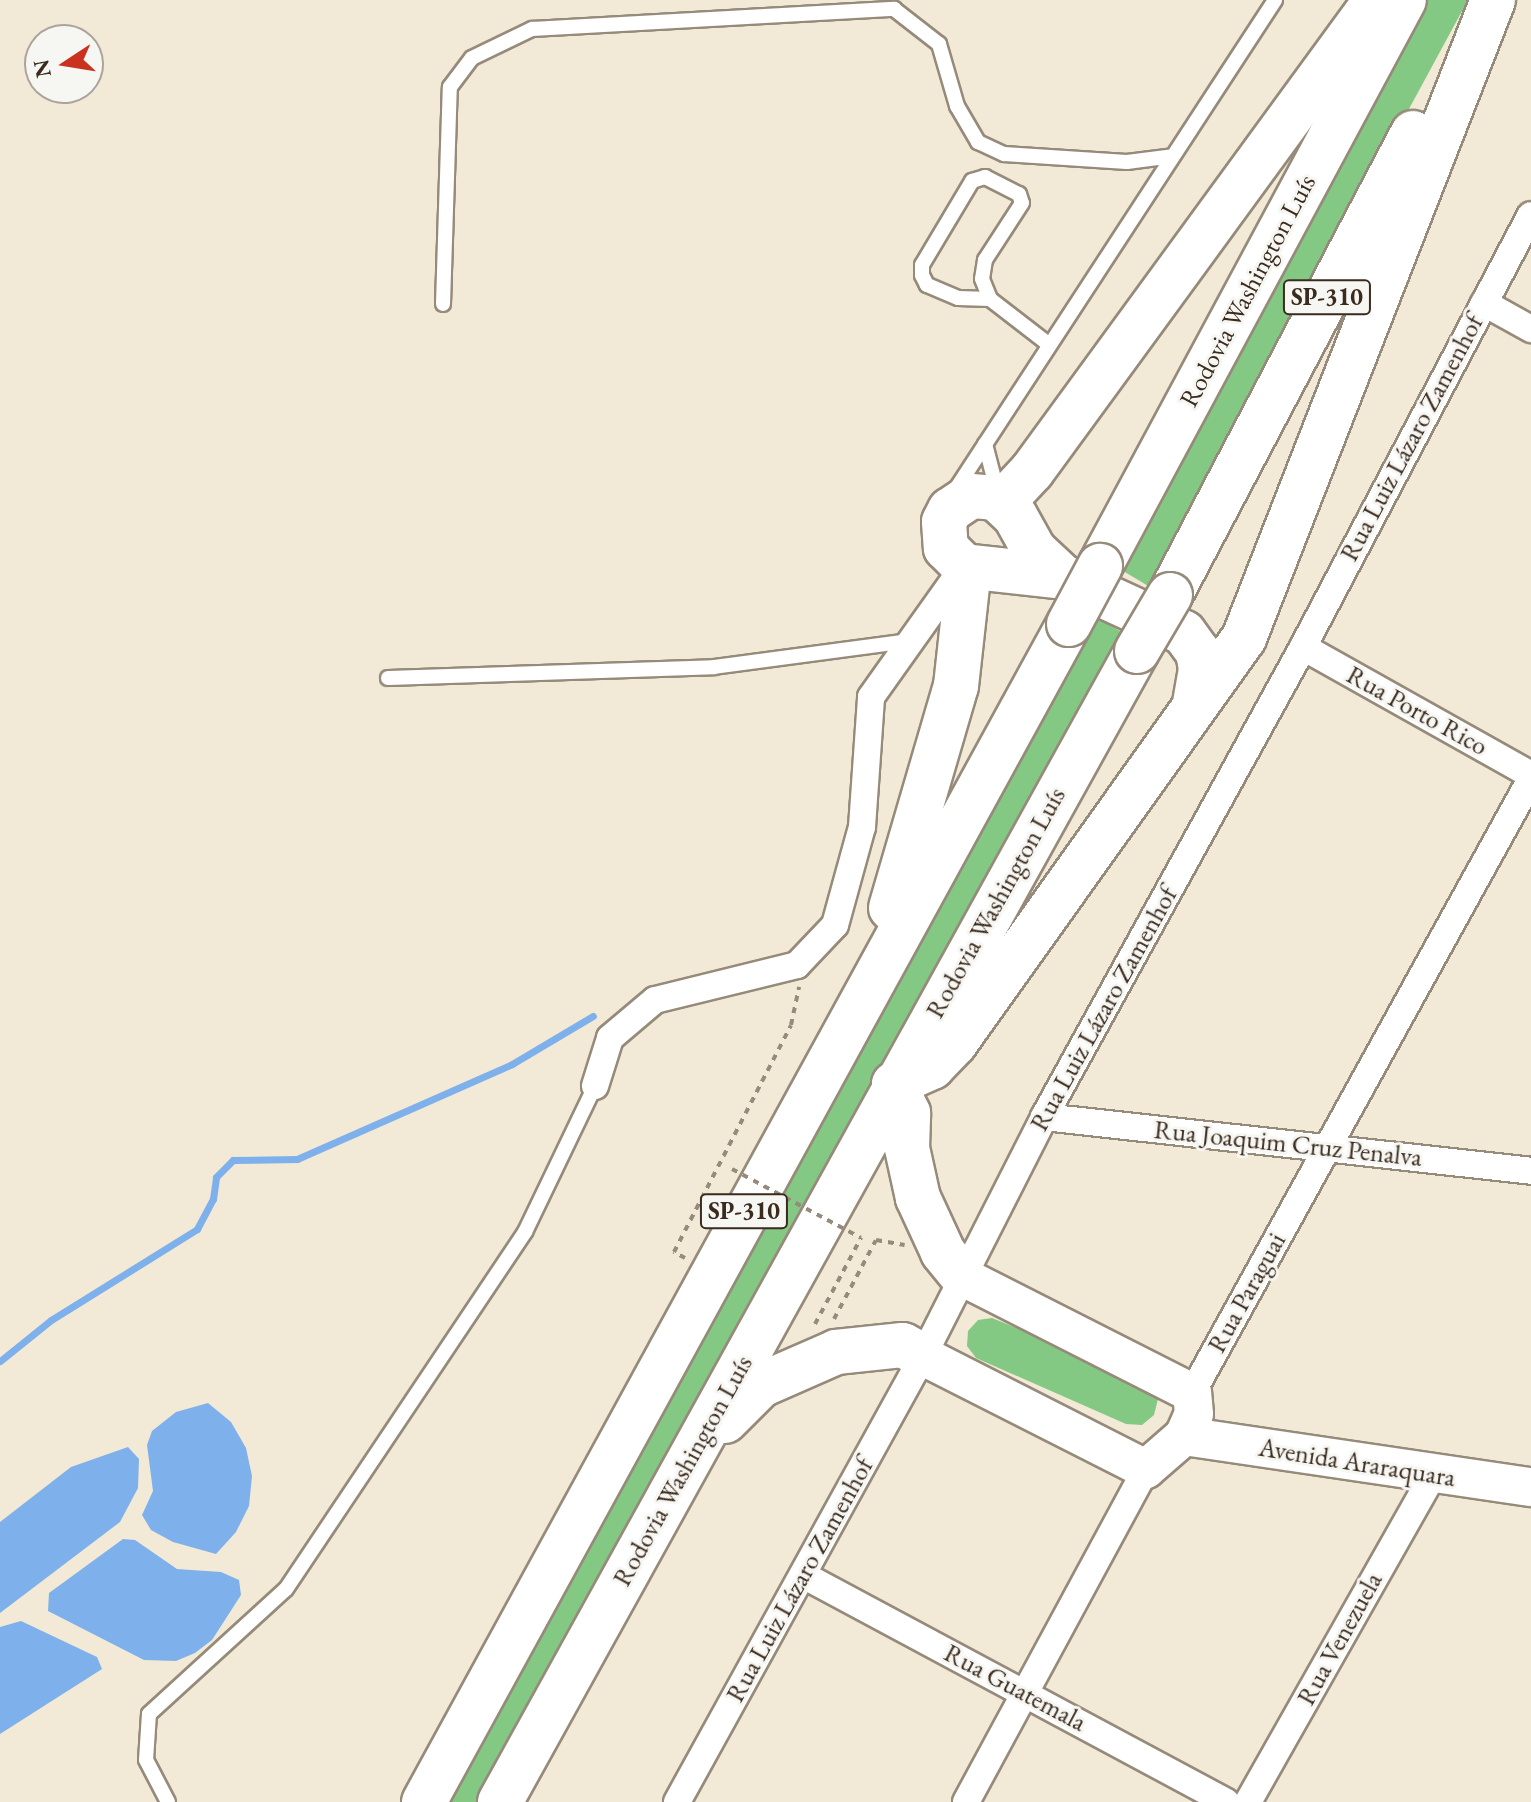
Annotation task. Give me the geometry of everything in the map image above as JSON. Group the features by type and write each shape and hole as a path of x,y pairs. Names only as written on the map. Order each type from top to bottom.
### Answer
{"highway":[{"path":"1002,501 1032,471 1376,0"},
{"name":"Rodovia Washington Luís","path":"424,1802 780,1145 1069,624 1082,572 1404,0"},
{"name":"Rodovia Washington Luís","path":"500,1802 662,1512 894,1084 1137,651 1177,614 1483,0"},
{"path":"963,1277 943,1252 918,1198 907,1148 908,1113 894,1084 932,1067 955,1043 1195,704 1211,690 1244,638 1493,0"},
{"path":"1082,572 966,567 946,548 944,522 959,501 971,496 1002,501 1034,550 1177,614 1231,620 1264,593"},
{"path":"780,1145 889,915 956,686 966,567"},
{"path":"1177,614 1198,652 1201,669 1195,704"},
{"path":"662,1512 733,1410 761,1385 836,1352 871,1345 903,1345 923,1356"}],"street":[{"name":"Rua Luiz Lázaro Zamenhof","path":"677,1802 923,1356 1044,1117 1303,647 1531,215"},
{"path":"1484,303 1531,329"},
{"path":"595,1086 610,1038 655,1000 797,965 835,925 862,827 871,697 908,641 966,567"},
{"name":"Rua Porto Rico","path":"1303,647 1531,777"},
{"name":"Rua Paraguai","path":"1184,1436 1194,1414 1192,1393 1531,777"},
{"name":"Rua Joaquim Cruz Penalva","path":"1044,1117 1531,1171"},
{"path":"963,1277 1192,1393"},
{"path":"923,1356 1146,1469"},
{"path":"966,1802 1027,1695 1146,1469 1184,1436"},
{"name":"Avenida Araraquara","path":"1184,1436 1531,1487"},
{"name":"Rua Venezuela","path":"1248,1802 1433,1475"},
{"name":"Rua Guatemala","path":"803,1575 1226,1802"}],"lane":[{"path":"944,522 958,479 985,444 1047,343 1275,0"},
{"path":"443,304 450,87 472,58 532,29 894,9 939,44 957,106 978,142 1004,154 1127,162 1173,156"},
{"path":"990,299 958,298 927,285 922,275 922,265 972,181 985,177 1019,194 1022,203 985,260 982,279 990,299 1047,343"},
{"path":"985,444 1002,501"},
{"path":"388,678 714,667 908,641"},
{"path":"168,1802 146,1760 149,1714 286,1589 525,1232 595,1086"}],"path":[{"path":"692,1245 685,1258 674,1252 791,1025 800,999 797,965"},
{"path":"725,1182 732,1169 861,1238 813,1328 826,1335"},
{"path":"833,1321 876,1240"}],"green space":[{"path":"1420,0 1468,0 1150,587 1113,565"},
{"path":"1087,612 1125,634 489,1802 440,1802"},
{"path":"992,1318 1149,1382 1158,1399 1154,1415 1142,1425 1126,1424 976,1358 967,1346 968,1331 978,1320"}],"water":[{"path":"208,1403 231,1422 246,1448 252,1476 249,1506 236,1532 216,1554 173,1542 151,1530 142,1515 153,1491 147,1445 152,1431 176,1412"},
{"path":"128,1447 139,1459 138,1488 120,1522 0,1613 0,1522 71,1467"},
{"path":"123,1539 135,1540 177,1569 221,1572 239,1580 241,1595 212,1640 195,1653 176,1661 144,1660 48,1611 49,1593"},
{"path":"21,1621 97,1657 102,1669 0,1734 0,1627"}],"waterway":[{"path":"0,1361 51,1320 197,1229 213,1199 216,1177 233,1160 297,1159 512,1064 593,1016"}]}
